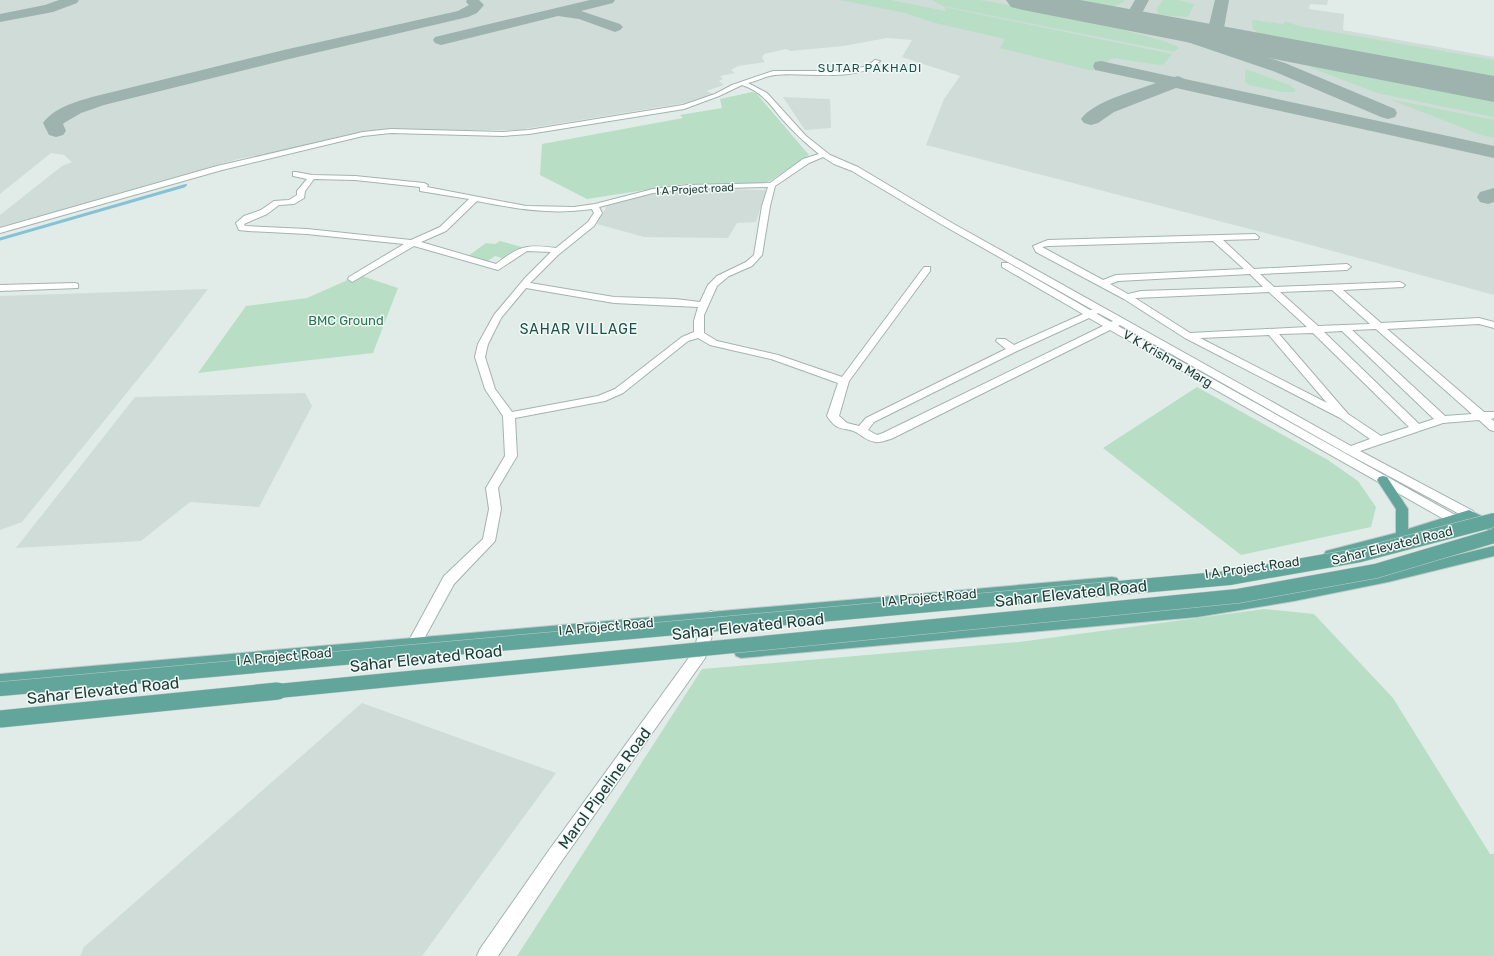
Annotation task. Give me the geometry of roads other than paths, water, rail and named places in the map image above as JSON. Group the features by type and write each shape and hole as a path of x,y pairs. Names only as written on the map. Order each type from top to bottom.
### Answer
{"main road":[{"path":"1383,480 1402,509 1402,536"},
{"name":"I A Project Road","path":"0,680 414,644 711,616 1225,572 1320,557 1402,536 1469,514"},
{"name":"V K Krishna Marg","path":"1469,514 1494,528"},
{"name":"V K Krishna Marg","path":"1453,519 1494,543"},
{"name":"Sahar Elevated Road","path":"0,689 1229,578 1360,555 1494,520"},
{"name":"Sahar Elevated Road","path":"0,719 1238,596 1376,571 1494,536"},
{"path":"0,725 199,696 1197,611 1301,595 1388,577 1494,550"},
{"path":"1466,558 1494,559"}],"street":[{"path":"0,231 220,168 363,134 391,131 503,134 529,132 684,107 773,73 856,72 869,67 877,61"},
{"name":"V K Krishna Marg","path":"744,84 754,86 764,92 789,122 824,154 846,168 855,170 1350,450 1469,514"},
{"path":"699,334 698,320 703,305 714,282 723,276 745,267 754,261 758,255 766,206 772,185 806,160 824,154"},
{"name":"V K Krishna Marg","path":"846,168 847,172 945,231 1453,519"},
{"name":"I A Project road","path":"296,174 312,177 389,180 424,185 423,189 526,208 574,209 595,206 653,191 688,187 772,185"},
{"path":"312,177 300,191 301,196 296,200 277,203 264,212 247,218 240,223 242,228 268,231 290,230 413,243 493,266 498,266 522,248 528,246 558,251"},
{"path":"352,279 413,243 443,229 475,198"},
{"path":"414,644 449,580 489,541 495,509 492,488 510,456 509,416 490,389 480,357 483,344 497,317 524,285 558,251 591,224 598,213 595,206"},
{"path":"945,231 954,227"},
{"path":"1255,237 1048,243 1038,246 1039,250 1127,297 1193,338 1344,416 1379,440"},
{"path":"1216,239 1315,329 1417,428"},
{"path":"1102,284 1116,278 1347,267"},
{"path":"926,269 844,381 833,416 836,421 843,426 862,430 868,436 877,439 887,436 1121,320"},
{"path":"524,285 627,302 676,301 703,305"},
{"path":"1127,297 1141,294 1400,285"},
{"path":"0,288 75,286"},
{"path":"1334,287 1494,427"},
{"path":"862,430 870,420 1013,349 1101,309"},
{"path":"1170,348 1193,338 1271,331 1479,321 1494,325"},
{"path":"1343,327 1442,420"},
{"path":"1271,331 1344,416"},
{"path":"699,334 714,343 774,357 844,381"},
{"path":"509,416 601,399 619,391 685,339 699,334"},
{"path":"1001,341 1013,349"},
{"path":"1350,450 1442,420 1494,415"},
{"name":"Marol Pipeline Road","path":"486,956 553,859 700,654 711,616"}],"waterway":[{"path":"182,187 186,185"},
{"path":"0,239 182,187"}],"district":[{"name":"SUTAR PAKHADI","path":"870,68"},
{"name":"SAHAR VILLAGE","path":"579,329"}],"park label":[{"name":"BMC Ground","path":"346,320"}]}
